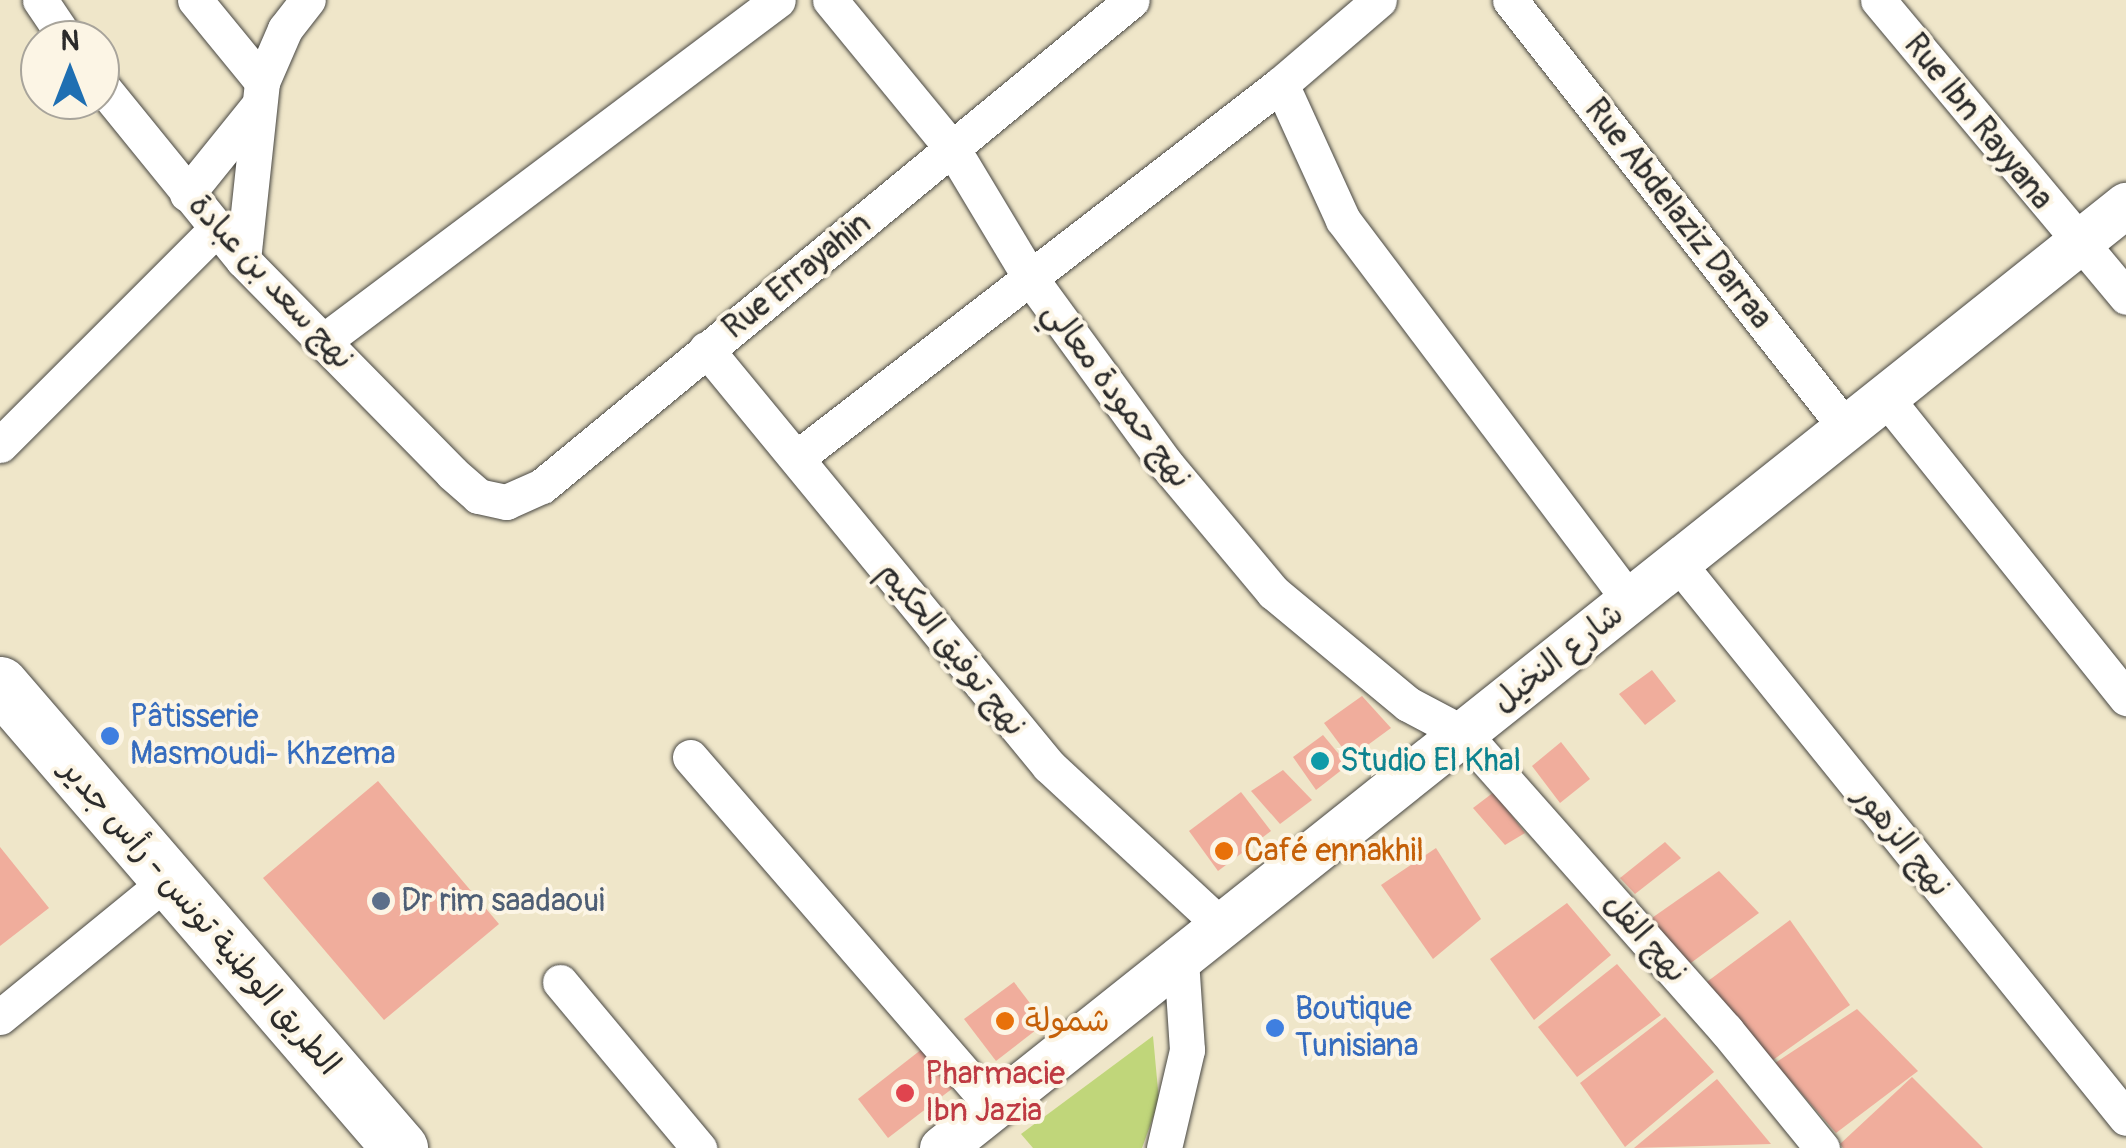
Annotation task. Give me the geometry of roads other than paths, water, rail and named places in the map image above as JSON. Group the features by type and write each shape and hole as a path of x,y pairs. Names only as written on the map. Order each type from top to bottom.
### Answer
{"main road":[{"name":"الطريق الوطنية تونس - رأس جدير","path":"0,684 400,1148"}],"street":[{"path":"195,0 260,94 243,260"},
{"path":"188,194 260,94 285,29 308,0"},
{"path":"325,340 778,0"},
{"name":"نهج حمودة معالي","path":"830,0 954,151 1031,279 1166,464 1274,592 1408,704 1463,733"},
{"name":"Rue Errayahin","path":"452,473 488,500 521,498 954,151 1132,0"},
{"name":"Rue Abdelaziz Darraa","path":"1510,0 1846,428"},
{"name":"Rue Ibn Rayyana","path":"1878,0 2126,297"},
{"path":"799,456 1281,84 1371,2"},
{"path":"1281,84 1342,220 1630,601"},
{"name":"نهج سعد بن عبادة","path":"120,109 243,260 452,473"},
{"name":"شارع النخيل","path":"974,1133 1181,959 2126,205"},
{"path":"0,445 217,228"},
{"name":"نهج توفيق الحكيم","path":"706,349 799,456 1049,766 1222,926"},
{"path":"1886,397 2126,698"},
{"name":"نهج الزهور","path":"1678,563 2126,1118"},
{"name":"نهج الفل","path":"1463,733 1726,1030 1822,1148"},
{"path":"690,758 974,1133"},
{"path":"0,1017 166,881"},
{"path":"1164,1148 1188,1050 1181,959"},
{"path":"560,982 699,1148"}],"place":[{"name":"Pâtisserie Masmoudi- Khzema","path":"110,736"},
{"name":"Studio El Khal","path":"1320,761"},
{"name":"Café ennakhil","path":"1224,851"},
{"name":"Dr rim saadaoui","path":"381,901"},
{"name":"شمولة","path":"1005,1021"},
{"name":"Boutique Tunisiana","path":"1275,1028"},
{"name":"Pharmacie Ibn Jazia","path":"905,1093"}]}
